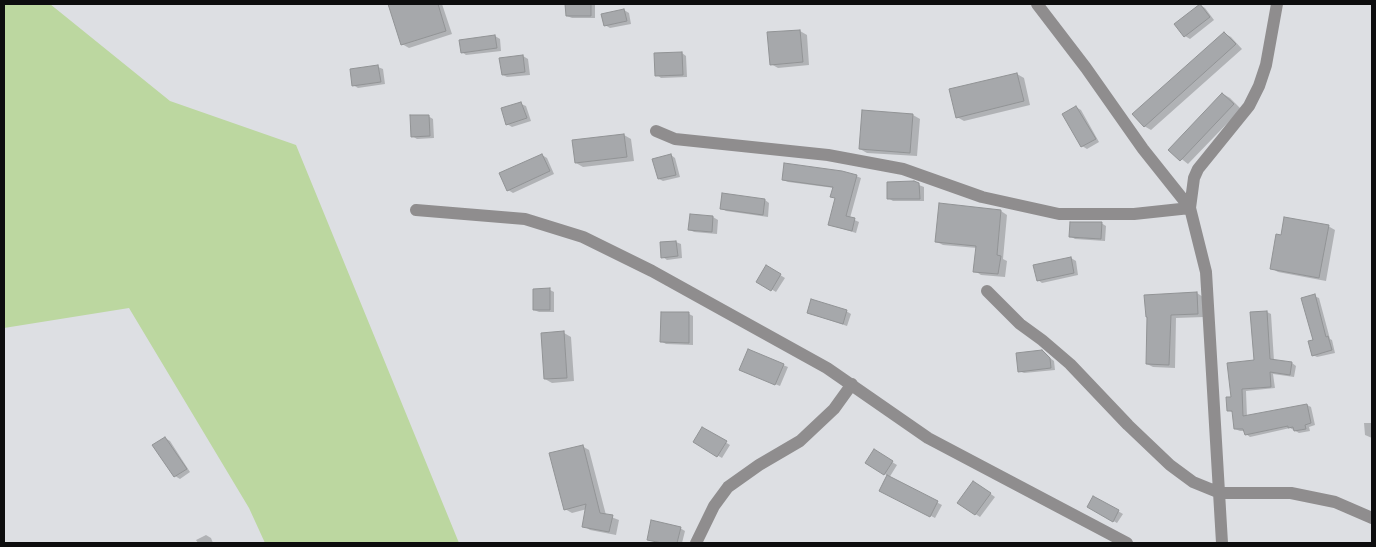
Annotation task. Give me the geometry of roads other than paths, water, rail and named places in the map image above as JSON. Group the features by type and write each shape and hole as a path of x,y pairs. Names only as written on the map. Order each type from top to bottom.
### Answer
{"street":[{"path":"1036,4 1086,68 1143,149 1190,208"},
{"path":"1222,543 1206,272 1190,208 1194,178 1198,170 1249,106 1260,86 1266,65 1277,4"},
{"path":"656,131 675,139 828,155 902,169 982,197 1059,214 1134,214 1190,208"},
{"path":"416,210 525,219 583,237 652,271 827,368 928,438 1127,543"},
{"path":"987,291 1020,324 1070,364 1170,465 1193,482 1220,493 1291,493 1335,502 1372,518"},
{"path":"696,543 714,506 728,488 760,465 800,441 834,409 852,384"}]}
